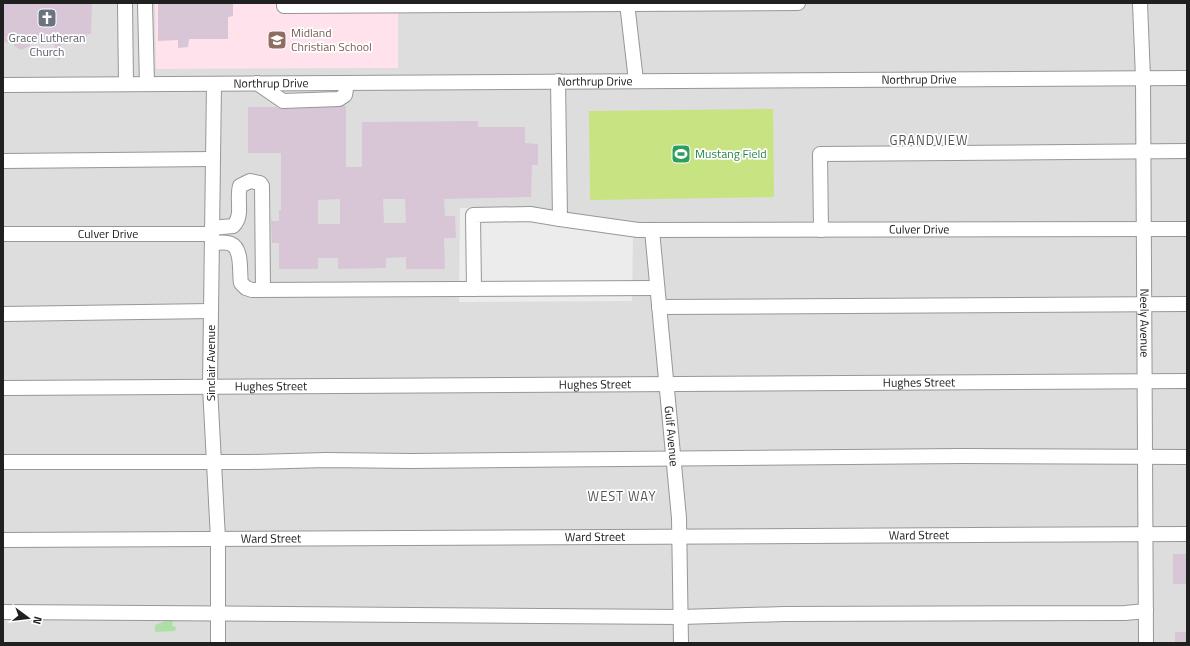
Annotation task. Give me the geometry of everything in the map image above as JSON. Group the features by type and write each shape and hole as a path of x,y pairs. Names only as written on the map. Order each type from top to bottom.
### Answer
{"street":[{"path":"125,3 126,84"},
{"path":"145,3 147,84"},
{"path":"284,3 284,6 414,4 798,3"},
{"name":"Neely Avenue","path":"1140,3 1143,78 1146,643"},
{"path":"627,4 636,81"},
{"name":"Northrup Drive","path":"3,85 1187,78"},
{"path":"558,81 560,219"},
{"name":"Sinclair Avenue","path":"214,84 210,387 218,539 218,643"},
{"path":"821,230 820,154 1187,151"},
{"path":"3,161 213,159"},
{"path":"212,235 233,226 237,222 239,215 238,192 240,186 250,181 260,183 262,186 263,290"},
{"name":"Culver Drive","path":"474,289 473,215 530,214 638,230 1187,229"},
{"name":"Gulf Avenue","path":"652,230 680,536 681,643"},
{"name":"Culver Drive","path":"3,234 212,235"},
{"path":"212,235 231,244 238,250 242,286 252,290 657,288"},
{"path":"659,307 1187,304"},
{"path":"3,314 211,311"},
{"name":"Hughes Street","path":"3,388 1187,381"},
{"path":"3,462 962,456 1187,457"},
{"name":"Ward Street","path":"3,540 1187,534"},
{"path":"3,612 681,617 784,614 1125,613 1146,611"}],"shaded area":[{"path":"3,3 1187,3 1187,643 3,643"},
{"name":"Midland Christian School","path":"155,3 276,3 277,11 398,10 398,68 156,69"},
{"name":"Mustang Field","path":"773,109 774,197 590,200 589,111"},
{"path":"522,207 633,236 632,301 459,302 460,208"},
{"path":"171,619 171,621 173,621 172,626 176,627 175,631 155,632 155,625"}],"building":[{"name":"Grace Lutheran Church","path":"3,3 92,3 91,34 87,34 87,42 61,43 60,60 57,60 54,43 30,43 30,46 21,50 14,46 14,43 3,42"},
{"path":"158,3 233,3 233,16 228,17 228,39 189,39 188,47 178,48 178,40 158,41"},
{"path":"346,106 346,167 362,167 362,122 478,121 478,127 525,127 525,143 538,144 538,165 532,165 531,197 444,199 445,216 455,216 456,238 444,238 445,269 406,269 406,257 386,258 386,268 338,269 338,258 318,258 318,269 279,269 279,243 272,243 271,221 279,221 279,210 281,210 281,153 248,153 248,107 276,107 283,109","holes":["340,199 340,224 318,224 318,200","383,199 405,199 406,223 384,223"]},
{"path":"1173,554 1187,554 1187,584 1173,584"},
{"path":"1175,632 1187,632 1187,643 1175,643"}],"place":[{"name":"Grace Lutheran Church","path":"47,18"},
{"name":"Midland Christian School","path":"277,40"},
{"name":"Mustang Field","path":"681,154"}],"district":[{"name":"GRANDVIEW","path":"929,140"},
{"name":"WEST WAY","path":"622,496"}]}
